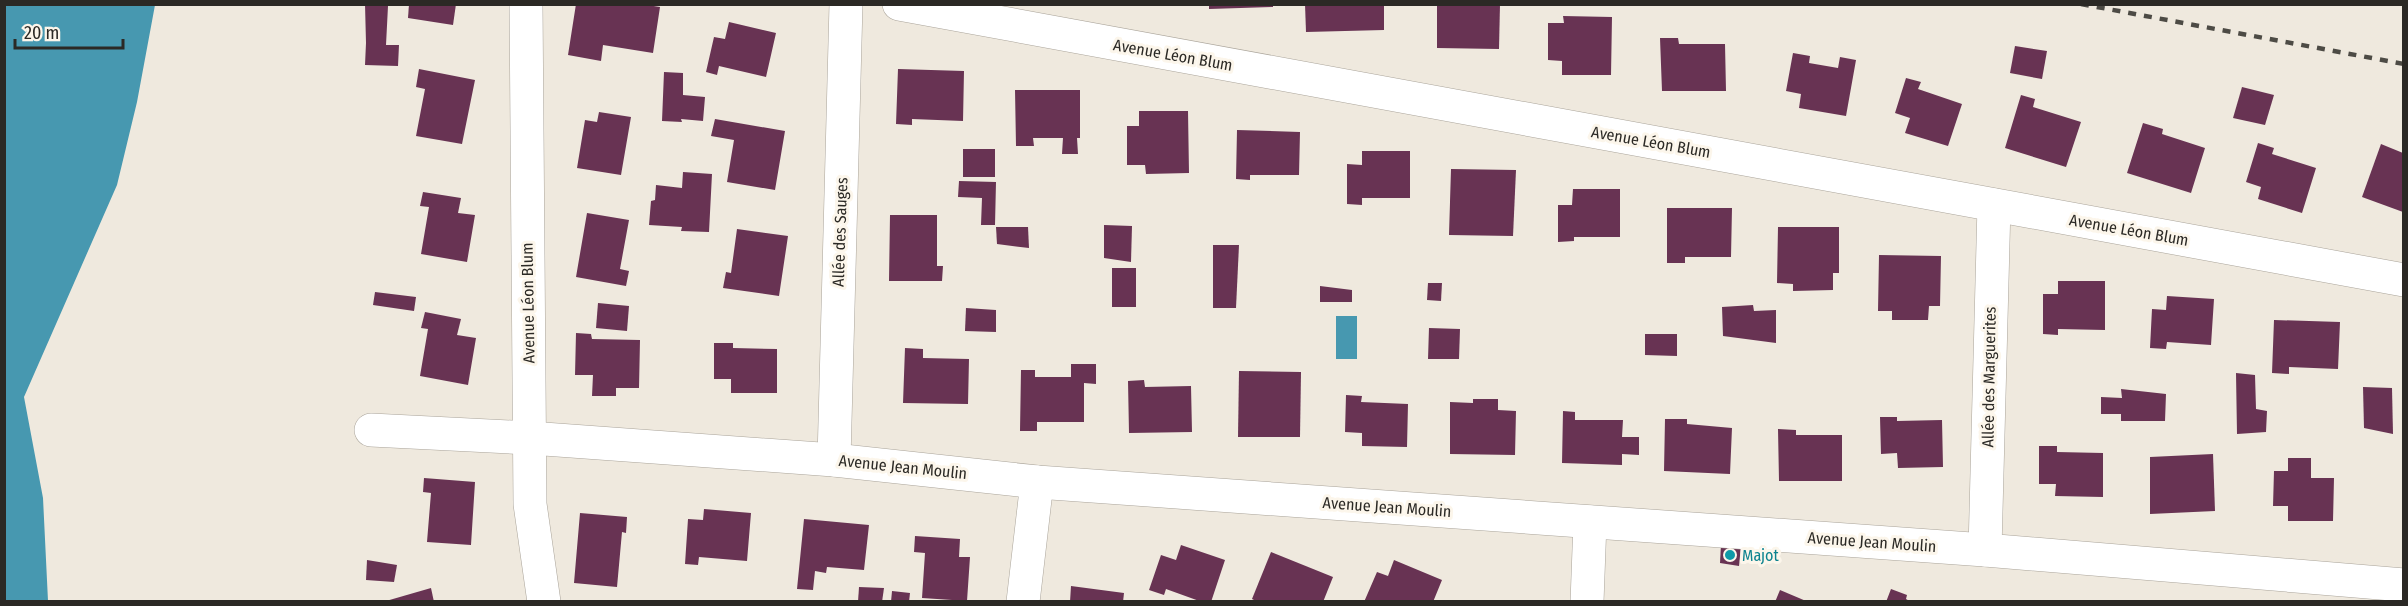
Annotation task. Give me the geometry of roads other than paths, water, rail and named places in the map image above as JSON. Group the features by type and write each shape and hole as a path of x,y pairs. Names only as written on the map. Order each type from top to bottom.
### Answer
{"street":[{"name":"Avenue Léon Blum","path":"526,4 530,504 544,602"},
{"name":"Allée des Sauges","path":"834,460 846,4"},
{"name":"Avenue Léon Blum","path":"899,4 2403,280"},
{"name":"Allée des Marguerites","path":"1985,550 1994,205"},
{"name":"Avenue Jean Moulin","path":"371,430 530,438 834,460 1037,482 1985,550 2403,585"},
{"path":"1023,602 1037,482"},
{"path":"1587,602 1590,522"}],"water":[{"path":"4,5 155,5 137,102 117,185 24,397 43,498 48,601 5,601"},
{"path":"1336,316 1357,316 1357,359 1336,359"}],"railway":[{"path":"2081,4 2404,64"}],"place":[{"name":"Majot","path":"1730,555"}]}
